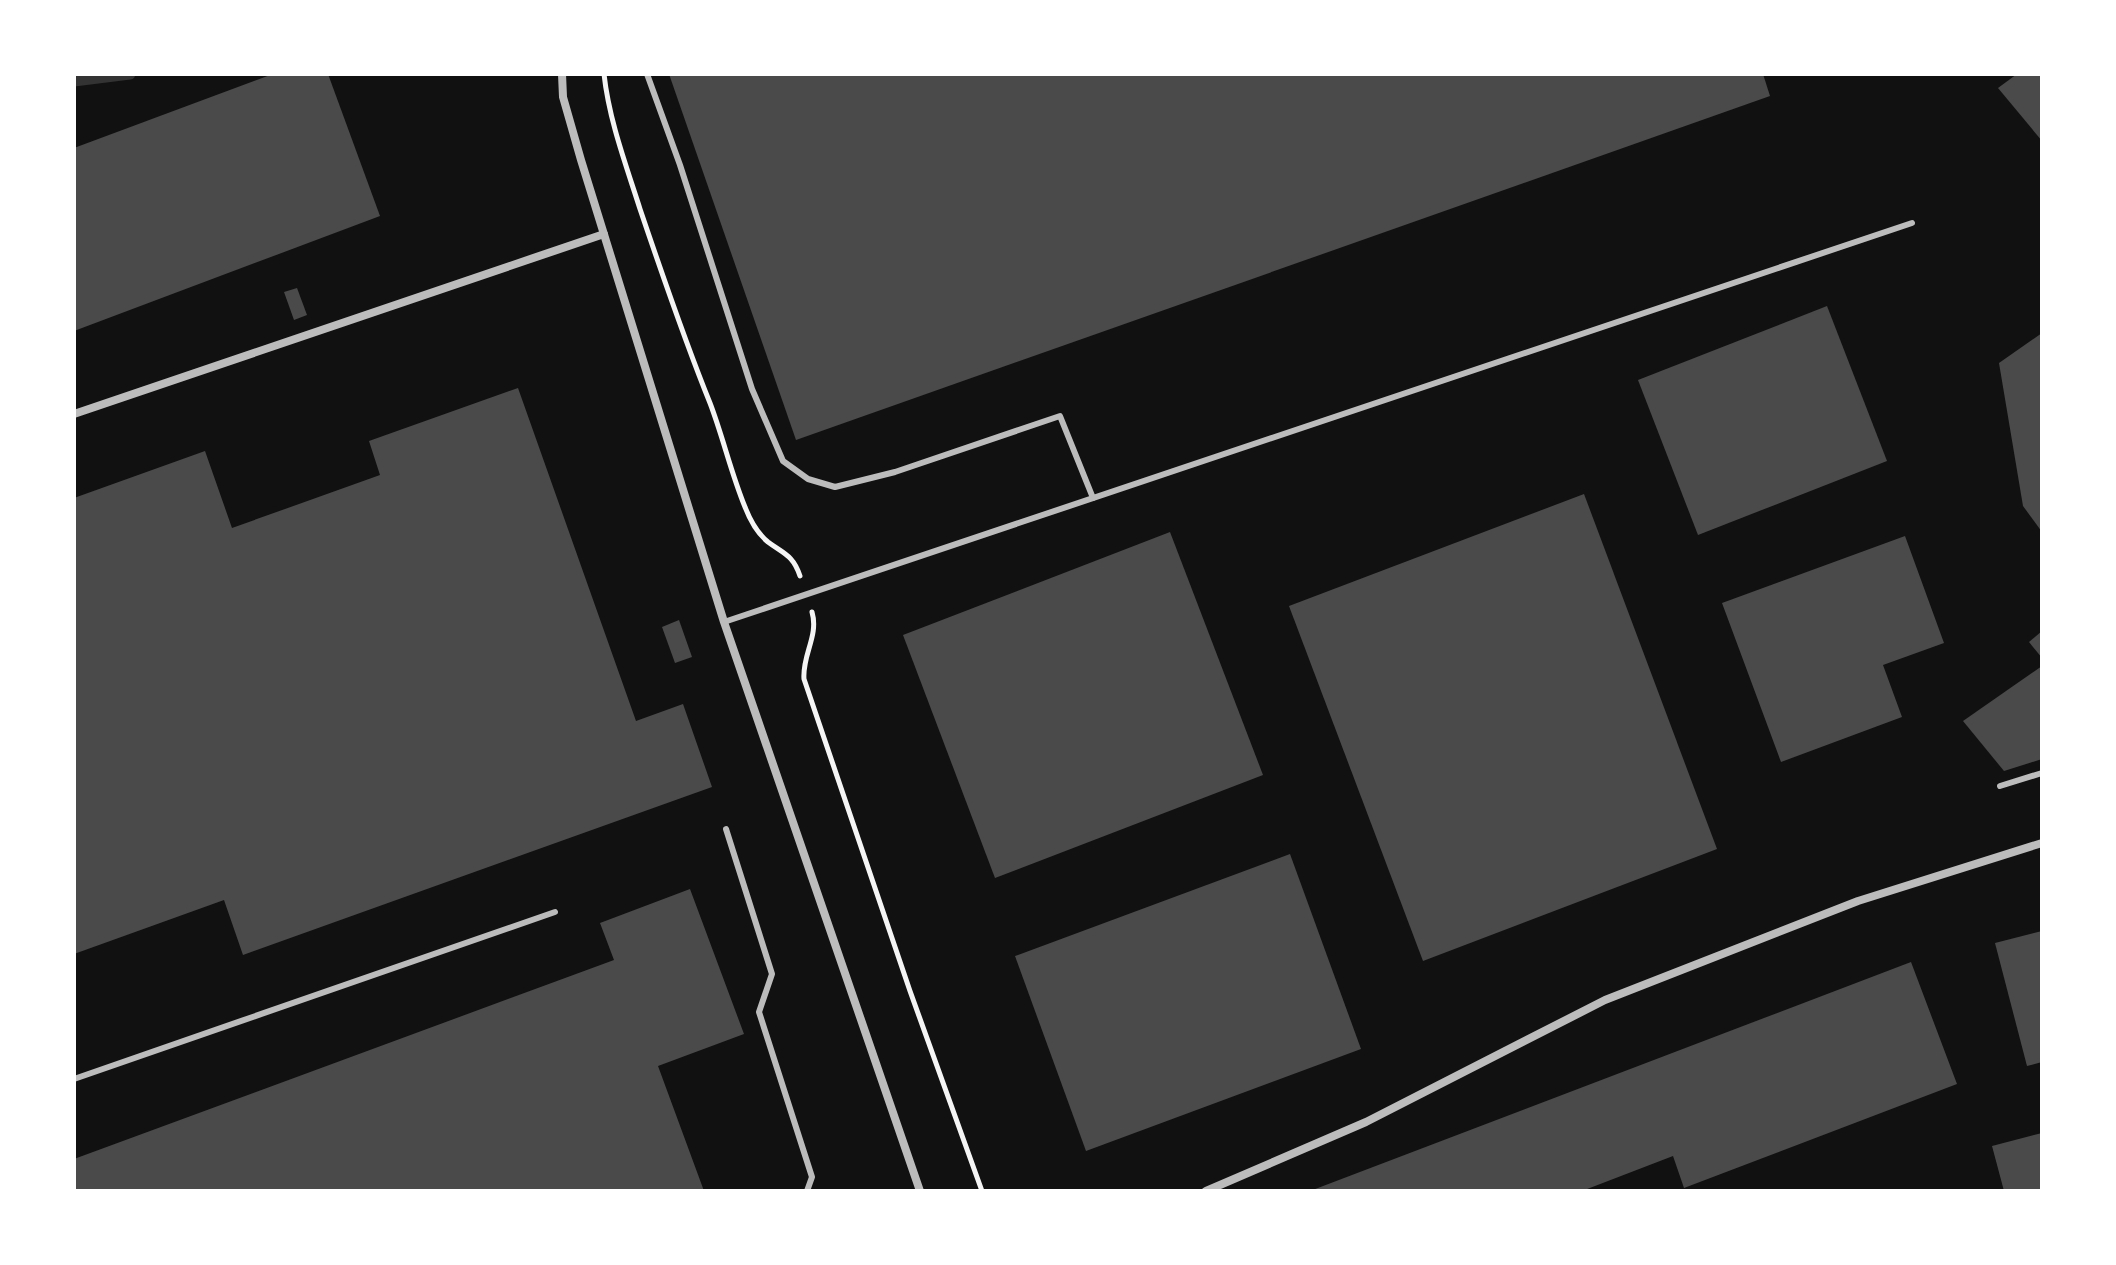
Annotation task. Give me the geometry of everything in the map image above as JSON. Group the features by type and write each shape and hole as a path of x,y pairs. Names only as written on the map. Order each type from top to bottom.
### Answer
{"street":[{"path":"562,74 563,97 724,622 920,1191"},
{"path":"74,414 604,234"},
{"path":"1206,1191 1366,1122 1605,1000 1858,901 2042,843"}],"lane":[{"path":"647,74 680,165 752,389 783,461 808,479 835,487 895,472 1060,416 1093,498"},
{"path":"724,622 1912,223"},
{"path":"2000,786 2042,773"},
{"path":"726,829 772,974 759,1012 812,1177 807,1191"},
{"path":"74,1079 555,912"}],"path":[{"path":"604,74 607,98 633,187 744,505 754,527 795,562 800,577"},
{"path":"812,612 814,635 804,679 982,1191"}],"building":[{"path":"273,74 328,74 380,216 74,331 74,148"},
{"path":"669,74 1763,74 1770,96 796,440"},
{"path":"2017,74 2042,74 2042,141 1998,88"},
{"path":"297,288 307,315 294,320 284,292"},
{"path":"1827,306 1887,461 1698,535 1638,380"},
{"path":"2042,333 2042,532 2023,506 1999,363"},
{"path":"518,388 636,721 683,704 712,787 243,955 224,900 74,954 74,498 205,451 232,528 380,475 369,441"},
{"path":"1584,494 1717,849 1423,961 1289,606"},
{"path":"1170,532 1263,775 995,878 903,635"},
{"path":"1905,536 1944,643 1883,665 1902,717 1781,762 1722,603"},
{"path":"679,620 692,657 675,663 662,627"},
{"path":"2042,631 2042,658 2029,642"},
{"path":"2042,666 2042,759 2004,771 1963,721"},
{"path":"1290,854 1361,1049 1086,1151 1015,956"},
{"path":"690,889 744,1034 658,1066 704,1191 74,1191 74,1159 614,960 600,923"},
{"path":"2042,931 2042,1062 2027,1066 1995,943"},
{"path":"1911,962 1957,1084 1684,1188 1673,1156 1582,1191 1310,1191"},
{"path":"2042,1133 2042,1191 2004,1191 1992,1146"}],"waterway":[{"path":"74,81 130,74"}]}
